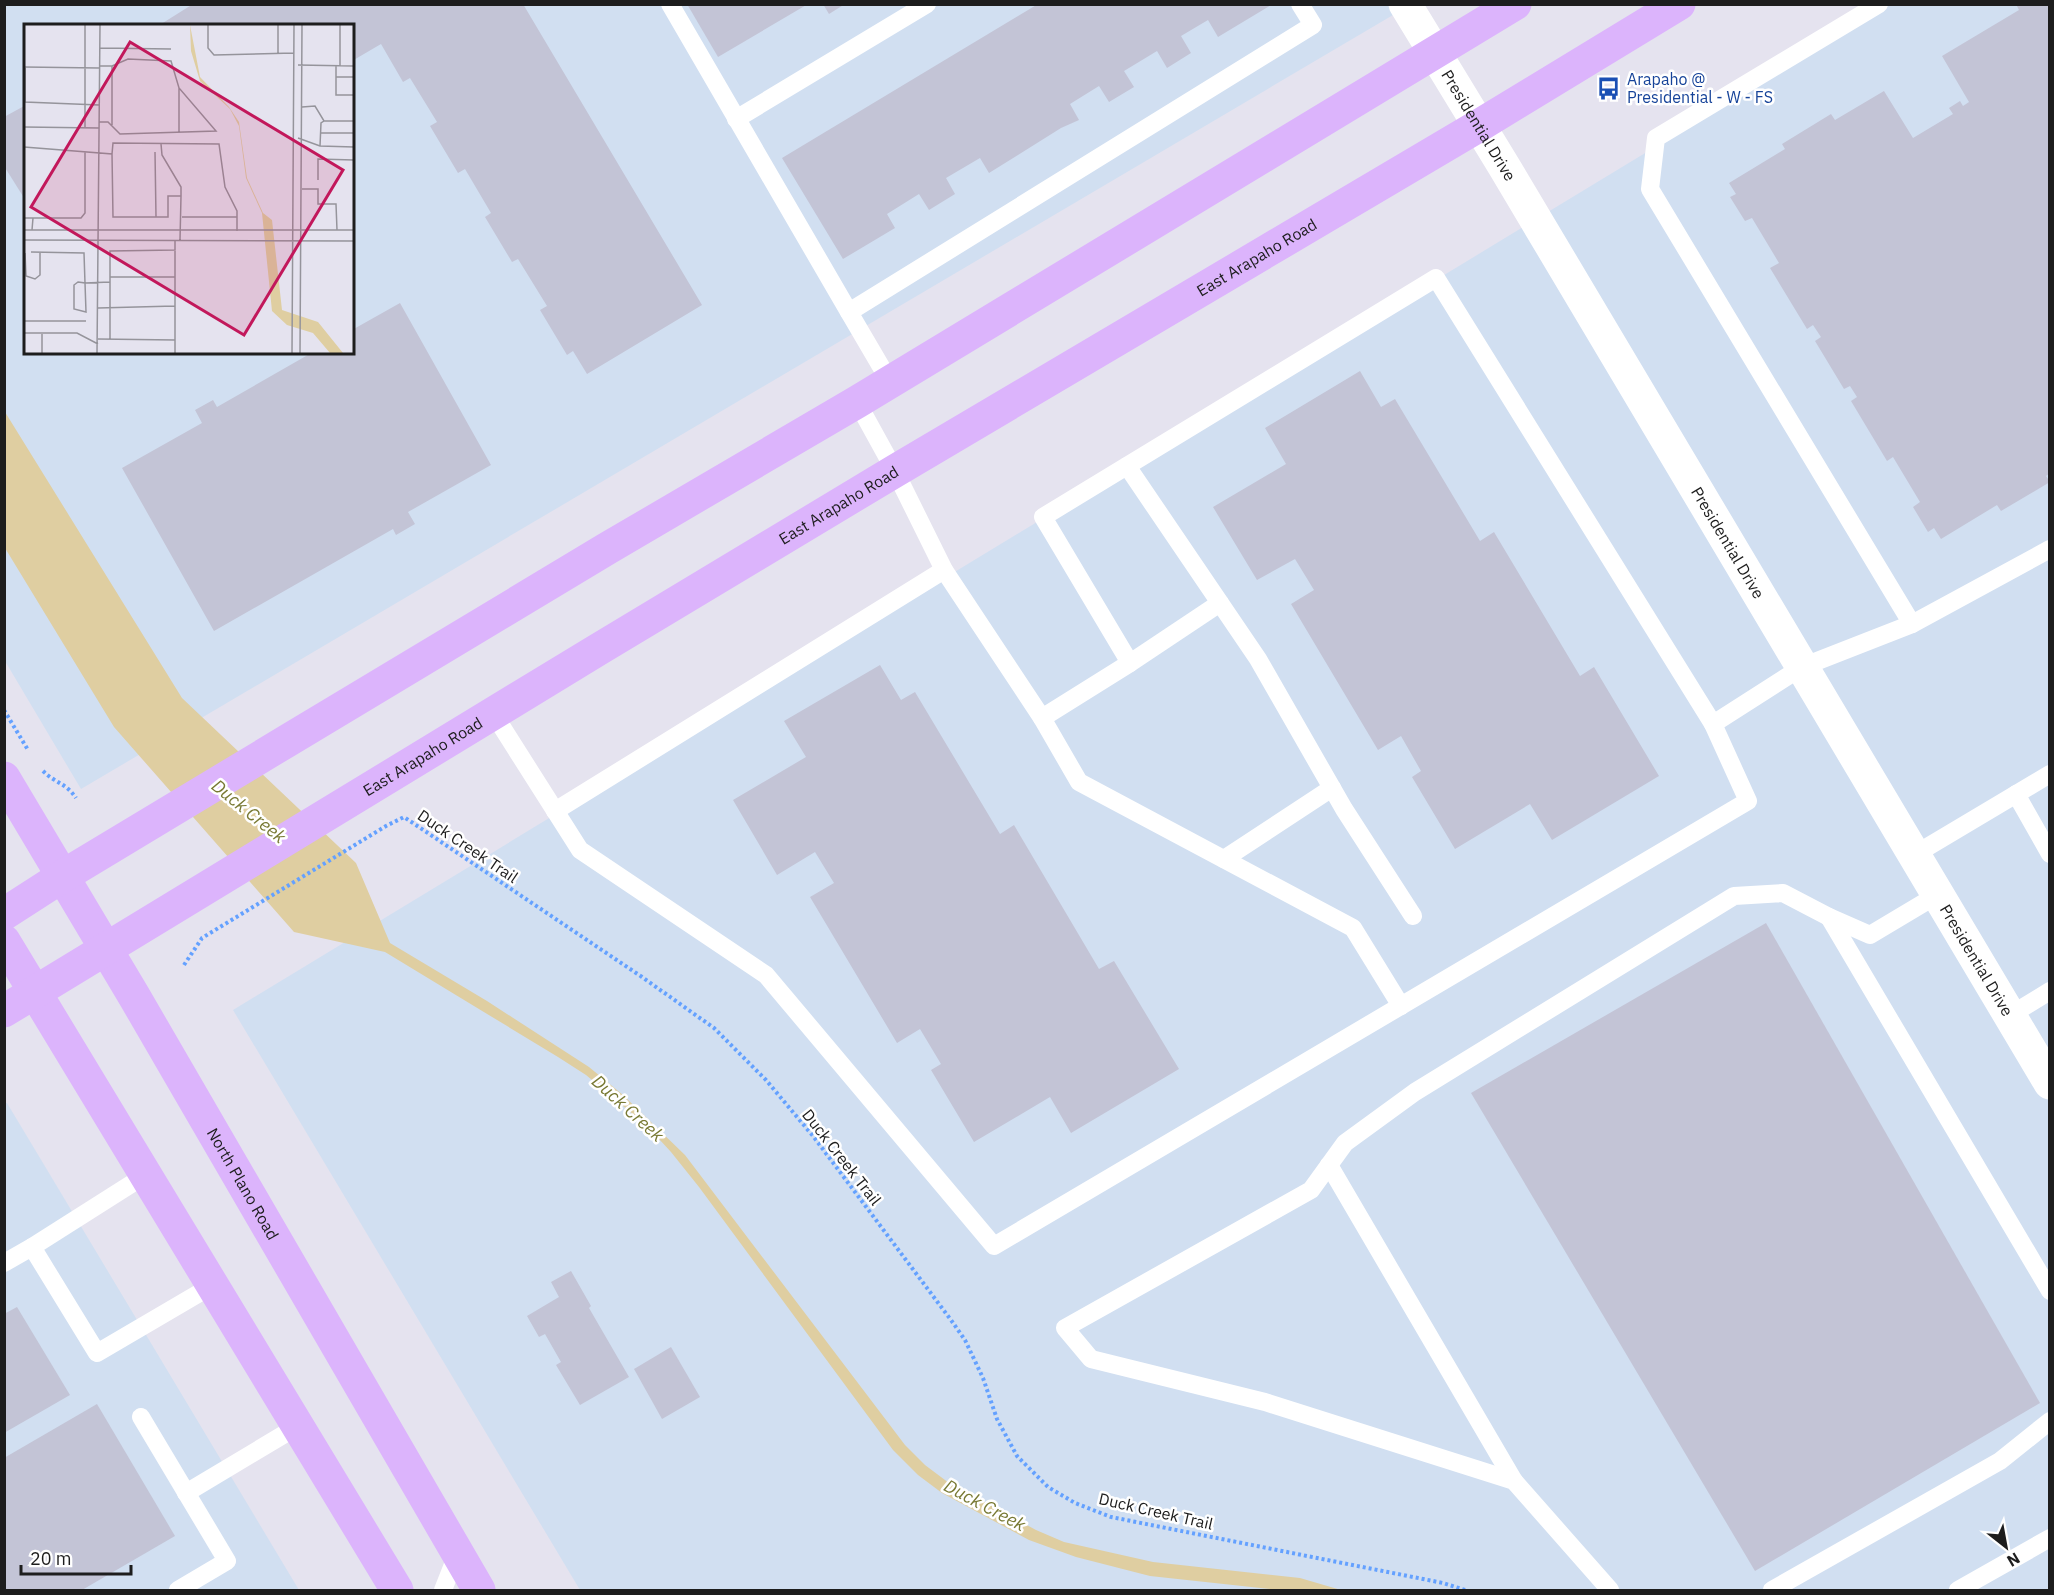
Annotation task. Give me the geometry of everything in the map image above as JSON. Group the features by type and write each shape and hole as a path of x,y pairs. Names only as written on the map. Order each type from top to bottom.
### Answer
{"main road":[{"path":"4,914 287,741 857,402 1515,4"},
{"name":"East Arapaho Road","path":"4,1011 493,713 1679,4"},
{"name":"North Plano Road","path":"4,778 106,948 479,1590"},
{"path":"4,940 397,1590"}],"street":[{"name":"Presidential Drive","path":"1405,4 1480,125 2049,1083"}],"lane":[{"path":"670,4 890,382"},
{"path":"736,119 927,4"},
{"path":"1879,4 1656,138 1650,189 1912,624"},
{"path":"849,312 1313,25 1305,6"},
{"path":"493,713 580,850 766,975 994,1246 1748,801 1713,724 1436,278 1043,517 1130,663"},
{"path":"857,402 896,471 944,570 1042,718 1079,782 1353,928 1401,1006"},
{"path":"1127,466 1258,659 1332,788 1413,916"},
{"path":"1713,724 1802,667 1912,624 2049,549"},
{"path":"555,811 944,570"},
{"path":"1042,718 1220,603"},
{"path":"1914,855 2049,774"},
{"path":"1224,859 1332,788"},
{"path":"2016,794 2049,854"},
{"path":"1514,1481 1265,1402 1091,1359 1065,1328 1311,1190 1345,1143 1415,1092 1734,896 1784,893 1829,917 1870,935 1937,895"},
{"path":"1829,917 2049,1291"},
{"path":"2009,1016 2049,992"},
{"path":"1329,1165 1514,1481 1610,1590"},
{"path":"4,1263 147,1174"},
{"path":"32,1247 97,1353 213,1285"},
{"path":"141,1417 227,1561 178,1590"},
{"path":"1772,1590 2000,1461 2049,1421"},
{"path":"186,1493 298,1426"},
{"path":"1958,1590 2049,1538"},
{"path":"443,1590 458,1552"}],"path":[{"path":"4,710 31,754"},
{"path":"36,763 50,777 69,788 76,798"},
{"name":"Duck Creek Trail","path":"184,965 202,938 404,817 642,976 714,1028 766,1080 813,1136 951,1320 964,1340 982,1378 996,1419 1017,1456 1048,1487 1075,1503 1111,1517 1443,1583 1465,1590"}],"shaded area":[{"path":"4,5 1410,5 81,789 5,661"},
{"path":"1889,5 2049,5 2049,1590 580,1590 233,1010"},
{"path":"5,1103 7,1103 299,1590 5,1590"}],"water":[{"name":"Duck Creek","path":"5,412 182,698 356,863 390,943 487,1001 589,1067 623,1095 685,1155 905,1445 925,1465 949,1483 1036,1530 1064,1542 1153,1562 1300,1578 1341,1590 1278,1590 1150,1576 1076,1557 1029,1540 942,1493 918,1475 893,1450 699,1187 647,1126 586,1075 385,952 294,932 114,727 5,548"}],"building":[{"path":"193,4 523,4 702,305 587,374 573,351 567,355 540,310 547,306 518,259 512,262 485,217 491,213 465,169 458,173 430,126 437,122 410,78 403,82 381,44 354,60 354,24 161,24"},
{"path":"687,4 808,4 718,57"},
{"path":"823,4 845,4 829,14"},
{"path":"1038,4 1273,4 1218,37 1208,20 1181,36 1191,53 1167,68 1157,51 1124,71 1134,87 1109,102 1099,86 1070,104 1079,120 1061,128 989,173 980,158 946,178 955,194 929,210 919,194 887,214 895,228 843,259 782,158"},
{"path":"2016,4 2050,4 2050,473 2046,476 2050,482 2001,511 1997,505 1941,539 1934,528 1928,532 1913,507 1920,502 1893,457 1887,461 1851,401 1857,397 1850,386 1844,389 1815,341 1821,337 1813,325 1807,329 1770,268 1779,263 1752,218 1745,221 1730,197 1736,194 1729,183 1785,149 1782,144 1831,114 1835,120 1884,91 1913,138 1953,114 1949,108 1960,101 1963,106 1969,102 1942,56 2019,10"},
{"path":"24,106 24,198 4,166 4,117"},
{"path":"400,303 491,465 408,512 415,524 396,535 393,529 214,631 122,468 202,423 195,410 213,400 217,407 310,354 354,354 354,329"},
{"path":"1360,371 1381,407 1395,399 1480,541 1494,532 1580,676 1594,667 1659,776 1552,840 1530,804 1455,849 1412,777 1421,771 1401,736 1378,750 1291,604 1314,590 1295,559 1257,580 1213,507 1286,464 1265,428"},
{"path":"880,665 901,700 915,692 1000,834 1014,825 1099,969 1114,961 1179,1069 1071,1133 1050,1097 974,1142 931,1070 941,1064 920,1029 897,1043 810,897 834,883 815,852 777,875 733,800 806,757 784,721"},
{"path":"1766,923 2040,1403 1755,1571 1471,1093"},
{"path":"571,1271 591,1306 589,1308 629,1377 580,1405 556,1365 561,1362 545,1334 539,1337 527,1316 559,1297 551,1282"},
{"path":"17,1307 70,1395 4,1433 4,1314"},
{"path":"671,1347 700,1397 662,1419 634,1369"},
{"path":"97,1404 175,1536 82,1590 4,1590 4,1458"}],"place":[{"name":"Arapaho @ Presidential - W - FS","path":"1609,88"}]}
